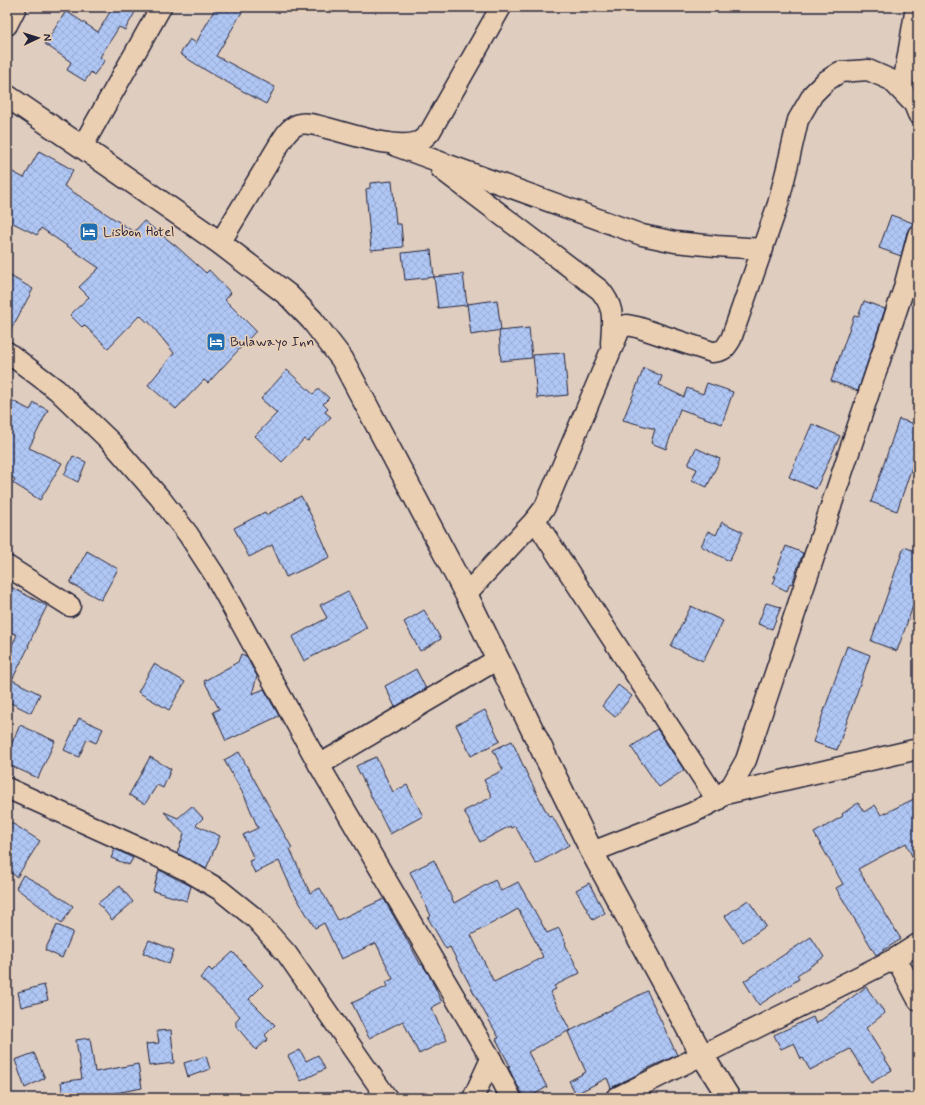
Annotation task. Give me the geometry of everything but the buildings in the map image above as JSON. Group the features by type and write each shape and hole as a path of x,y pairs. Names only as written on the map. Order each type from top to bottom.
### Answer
{"main road":[{"path":"7,96 82,146 220,243 288,295 312,320 342,359 466,594 592,852 702,1055 729,1098"}],"street":[{"path":"7,25 16,7"},
{"path":"82,146 161,7"},
{"path":"385,143 401,144 418,142 424,139 430,132 501,7"},
{"path":"902,91 916,7"},
{"path":"466,594 535,520 545,507 552,494 620,329 627,325 637,326 712,352 720,351 725,348 731,339 763,249 783,182 798,120 813,94 826,81 840,72 868,70 892,80 914,104 918,114"},
{"path":"220,243 282,140 290,129 300,124 313,125 385,143 642,235 675,242 763,249"},
{"path":"425,157 600,290 608,299 612,312 611,349"},
{"path":"721,797 732,785 746,760 900,299 915,259 918,234"},
{"path":"7,352 57,390 112,444 160,498 188,534 214,574 320,765 491,1059 511,1098"},
{"path":"535,520 721,797"},
{"path":"7,566 70,606"},
{"path":"320,765 498,660"},
{"path":"592,852 692,813 721,797 918,749"},
{"path":"7,788 188,871 220,890 256,919 288,954 387,1098"},
{"path":"616,1098 800,1007 896,958 918,944"},
{"path":"896,958 918,1000"},
{"path":"473,1098 491,1059"}],"place":[{"name":"Lisbon Hotel","path":"89,232"},
{"name":"Bulawayo Inn","path":"216,342"}]}
